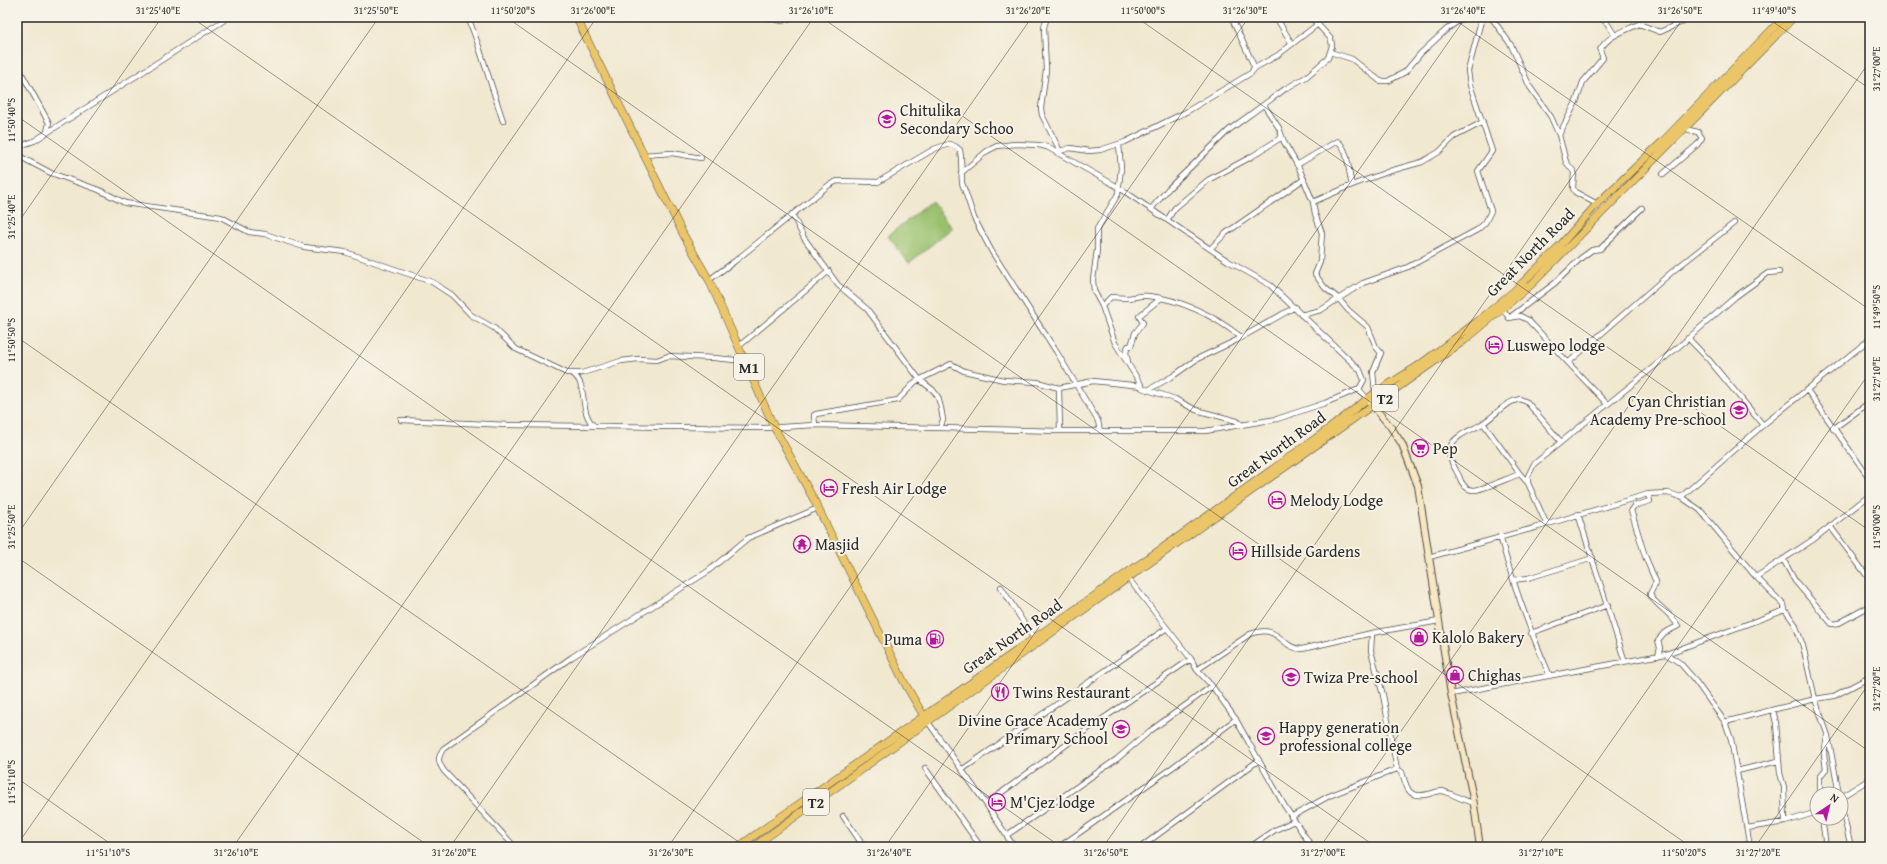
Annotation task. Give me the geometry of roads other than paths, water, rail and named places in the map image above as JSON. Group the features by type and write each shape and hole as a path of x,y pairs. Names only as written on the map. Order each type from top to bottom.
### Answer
{"main road":[{"name":"M1","path":"576,17 643,155 683,234 709,280 774,427 818,508 904,682 928,722"},
{"name":"Great North Road","path":"738,847 1034,639 1330,428 1375,393 1436,352 1499,304 1556,250 1597,204 1663,141 1784,17"},
{"name":"Great North Road","path":"753,847 1128,578 1465,340 1536,280 1794,17"},
{"path":"1367,399 1390,426 1402,444 1410,461 1418,486 1438,621 1451,694 1474,803 1480,847"}],"street":[{"path":"17,147 34,141 229,17"},
{"path":"468,17 503,121"},
{"path":"766,17 782,21 794,17"},
{"path":"1047,17 1044,27 1046,70 1041,108 1042,115 1059,152"},
{"path":"1231,17 1254,64 1255,68 1253,70"},
{"path":"1276,17 1292,44"},
{"path":"1151,209 1213,145 1285,89 1314,70 1328,58 1331,39 1311,17"},
{"path":"1330,52 1352,59 1380,80 1388,81 1405,72 1421,53 1447,29 1464,17"},
{"path":"1302,315 1321,310 1363,283 1395,273 1433,254 1462,239 1485,223 1491,211 1491,207 1484,192 1478,171 1492,151 1470,85 1468,71 1482,17"},
{"path":"1491,17 1505,34 1530,87 1551,117 1559,135 1566,162 1574,172 1573,188 1575,192 1597,204"},
{"path":"1600,17 1614,34"},
{"path":"1559,135 1576,102 1583,82 1603,58 1600,50 1614,34 1623,32 1639,24 1663,31 1682,22 1686,17"},
{"path":"1059,152 1070,148 1089,151 1119,144 1186,112 1251,73 1253,70 1292,44 1318,24"},
{"path":"17,65 49,123 46,132"},
{"path":"1264,105 1298,165 1313,202 1315,214 1322,233 1320,262 1315,274 1326,288 1368,327 1376,347 1381,353 1373,372 1375,393"},
{"path":"1313,202 1352,185 1390,171 1422,162 1438,152 1454,137 1483,122"},
{"path":"1663,174 1697,145 1702,138 1698,132 1689,130 1686,127"},
{"path":"1166,220 1175,208 1208,180 1251,157 1282,136"},
{"path":"1298,165 1337,141 1341,144 1346,157 1352,185"},
{"path":"401,420 508,425 774,427 815,425 1060,431 1205,431 1278,419 1325,404 1359,389 1364,380 1360,370 1318,332 1270,285 1228,261 1211,248 1166,220 1118,187 1059,152 1038,145 1005,144 987,151 961,173"},
{"path":"1119,144 1121,168 1116,198 1097,229 1097,250 1093,280 1094,290 1102,306 1115,343 1142,388 1175,399 1196,410 1237,421 1241,424"},
{"path":"709,280 735,261 828,184 837,181 878,182 934,149 944,145 955,146 960,150 962,158 962,183 974,218 992,252 1056,351 1075,385 1098,421 1100,431"},
{"path":"643,155 672,153 701,158"},
{"path":"17,155 50,173 99,190 130,205 221,217 249,232 265,234 304,247 345,252 432,282 452,295 471,315 494,328 516,349 554,368 573,374 579,379 586,413 593,426"},
{"path":"1211,248 1226,233 1304,179"},
{"path":"1509,318 1554,283 1592,250 1600,249 1642,208"},
{"path":"792,214 804,238 838,285 867,309 920,380 930,386 938,397 943,420 940,428"},
{"path":"1569,362 1672,271 1734,223"},
{"path":"738,348 829,271"},
{"path":"1528,483 1534,464 1714,315 1765,275 1771,272 1779,272"},
{"path":"1102,306 1111,297 1126,298 1147,296 1187,305 1200,310 1215,318 1241,337"},
{"path":"1129,366 1126,352 1128,346 1131,346 1135,333 1143,323 1140,316 1160,299"},
{"path":"1148,390 1173,376 1198,358 1295,308"},
{"path":"1502,309 1509,318"},
{"path":"1509,318 1520,316 1528,320 1607,404"},
{"path":"1688,338 1709,360 1763,425"},
{"path":"1681,497 1763,425 1870,339"},
{"path":"573,374 621,361 638,359 657,360 668,356 746,361"},
{"path":"815,425 814,415 898,400 911,385 950,364 964,370 1004,380 1037,382 1059,388 1097,381 1142,386"},
{"path":"1059,388 1060,431"},
{"path":"1359,389 1367,399"},
{"path":"1807,390 1833,429 1870,479"},
{"path":"1520,474 1473,490 1468,488 1462,483 1449,454 1451,445 1456,439 1483,423 1508,404 1523,399 1561,442"},
{"path":"1833,429 1868,404 1870,410"},
{"path":"1483,423 1528,483 1546,523"},
{"path":"1429,557 1500,536 1538,527 1546,523 1648,494 1668,493 1681,497 1700,510 1756,577 1784,605 1785,610 1795,624 1803,646 1815,699 1828,736 1837,786"},
{"path":"1648,494 1650,501 1634,506 1631,510 1645,556 1656,582 1650,594 1657,603 1673,616 1678,626 1664,633 1658,640 1660,648 1658,656"},
{"path":"1756,577 1814,538 1870,495"},
{"path":"516,847 438,763 438,756 443,749 572,657 707,572 748,538 818,508"},
{"path":"1578,514 1625,662"},
{"path":"1830,526 1870,580"},
{"path":"1500,536 1531,633 1550,676"},
{"path":"1514,580 1528,578 1593,558"},
{"path":"1783,559 1795,581 1832,624 1839,623 1870,606"},
{"path":"1128,578 1236,719 1292,819 1312,847"},
{"path":"1001,587 1034,639"},
{"path":"1531,633 1608,605"},
{"path":"1451,694 1666,654 1785,610"},
{"path":"1197,670 1250,634 1258,631 1270,632 1277,635 1289,646 1296,649 1302,649 1372,632 1438,621"},
{"path":"962,769 1167,628"},
{"path":"1372,632 1371,651 1383,696 1397,769 1402,772 1408,790 1413,794 1422,796 1443,792 1464,801 1474,803"},
{"path":"1666,654 1680,663 1694,679 1725,722 1731,739 1750,847"},
{"path":"986,804 1089,728 1191,659"},
{"path":"1725,722 1815,699 1834,696 1870,677"},
{"path":"1008,835 1117,759 1156,727 1188,706 1212,686"},
{"path":"1773,710 1776,723 1778,761 1784,787 1785,822"},
{"path":"1059,847 1172,767 1236,719"},
{"path":"928,722 1008,835 1014,847"},
{"path":"1820,786 1820,776 1826,768 1824,754 1828,736"},
{"path":"1141,847 1259,760"},
{"path":"1737,771 1778,761"},
{"path":"925,768 981,847"},
{"path":"1250,847 1329,796 1397,769"},
{"path":"1849,792 1870,779"},
{"path":"1747,828 1785,822 1809,814"},
{"path":"843,816 864,847"},
{"path":"1823,826 1826,847"},
{"path":"1846,826 1851,847"}],"place":[{"name":"Chitulika Secondary Schoo","path":"887,119"},
{"name":"Luswepo lodge","path":"1494,345"},
{"name":"Cyan Christian Academy Pre-school","path":"1739,410"},
{"name":"Pep","path":"1420,448"},
{"name":"Fresh Air Lodge","path":"829,488"},
{"name":"Melody Lodge","path":"1277,500"},
{"name":"Masjid","path":"802,544"},
{"name":"Hillside Gardens","path":"1238,551"},
{"name":"Kalolo Bakery","path":"1419,637"},
{"name":"Puma","path":"935,639"},
{"name":"Chighas","path":"1455,675"},
{"name":"Twiza Pre-school","path":"1291,677"},
{"name":"Twins Restaurant","path":"1000,692"},
{"name":"Divine Grace Academy Primary School","path":"1121,729"},
{"name":"Happy generation professional college","path":"1266,736"},
{"name":"M'Cjez lodge","path":"997,802"}]}
